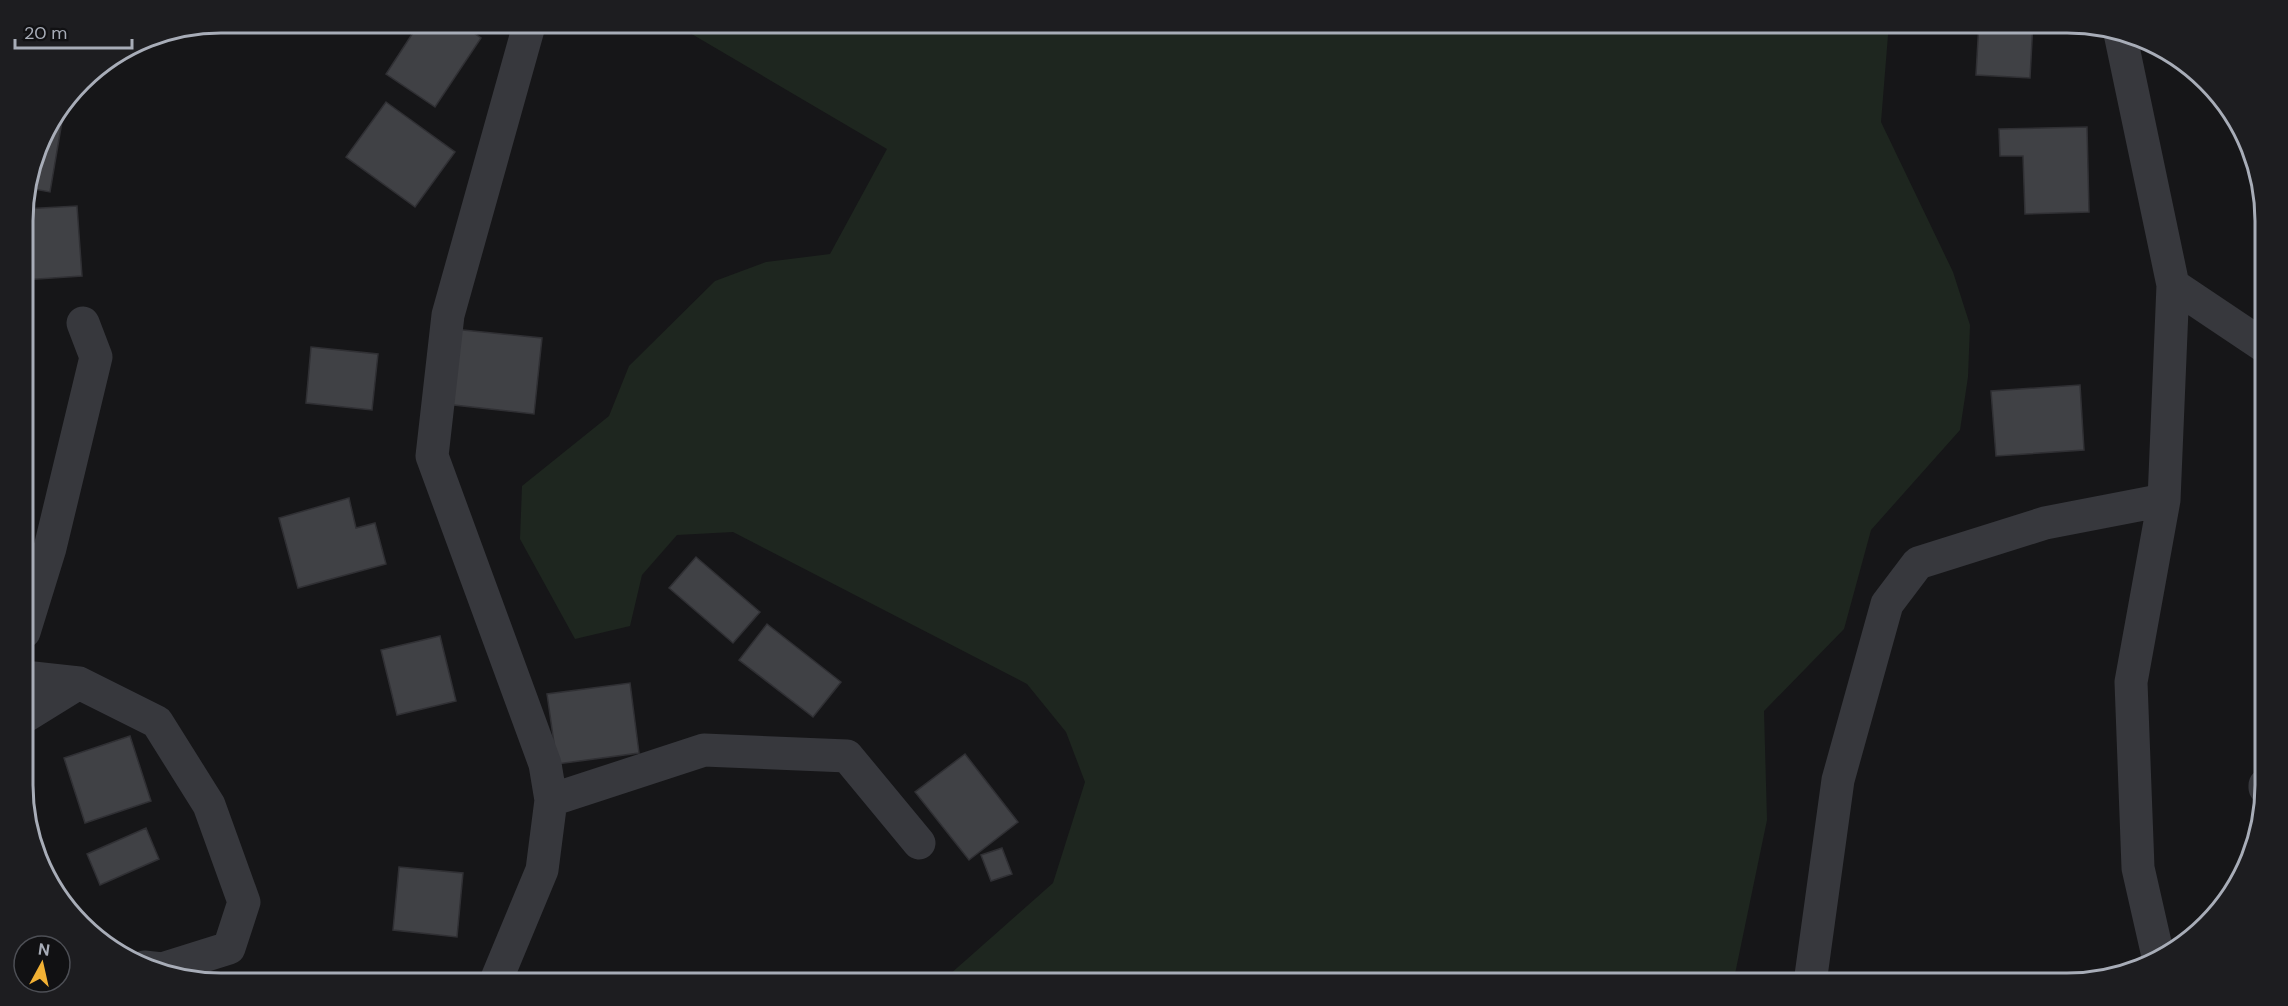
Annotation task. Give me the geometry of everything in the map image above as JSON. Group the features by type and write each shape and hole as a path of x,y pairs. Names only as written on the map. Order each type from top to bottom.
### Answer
{"street":[{"path":"499,973 542,870 551,800 545,764 432,456 448,315 527,33"},
{"path":"2122,41 2173,285 2164,500 2131,682 2138,868 2157,950"},
{"path":"2173,285 2255,340"},
{"path":"33,603 50,548 96,357 83,323"},
{"path":"1811,973 1838,780 1887,604 1918,563 2044,523 2164,500"},
{"path":"33,678 79,682 157,722 209,805 244,902 228,948 172,966"},
{"path":"33,711 79,682"},
{"path":"551,800 704,750 848,756 919,843"}],"shaded area":[{"path":"690,33 1888,33 1881,122 1953,272 1970,325 1968,377 1960,430 1871,530 1844,629 1764,711 1767,820 1735,973 951,973 1053,883 1085,782 1066,732 1027,684 733,532 677,535 642,575 630,626 575,639 520,539 522,486 609,416 629,366 715,281 766,262 830,254 887,149"}],"building":[{"path":"413,33 474,33 481,38 435,107 386,74"},
{"path":"1978,33 2032,33 2030,78 1976,75"},
{"path":"386,102 455,152 415,207 346,157"},
{"path":"62,121 50,192 36,189 39,172 47,149"},
{"path":"2087,127 2089,212 2025,214 2023,156 2000,156 1999,129"},
{"path":"77,206 82,276 33,279 33,208"},
{"path":"453,329 542,338 534,414 445,404"},
{"path":"311,347 378,354 372,410 306,403"},
{"path":"2080,385 2084,450 1996,456 1991,391"},
{"path":"349,498 356,528 375,523 386,564 298,588 279,518"},
{"path":"696,557 760,612 733,643 669,588"},
{"path":"767,624 841,682 813,717 739,660"},
{"path":"440,636 456,701 397,715 381,650"},
{"path":"630,683 639,753 557,764 547,694"},
{"path":"130,736 151,801 85,823 64,758"},
{"path":"965,754 1018,822 969,860 915,792"},
{"path":"146,828 159,859 100,885 87,854"},
{"path":"1002,848 1012,874 991,881 981,855"},
{"path":"399,867 463,873 457,937 393,930"}]}
